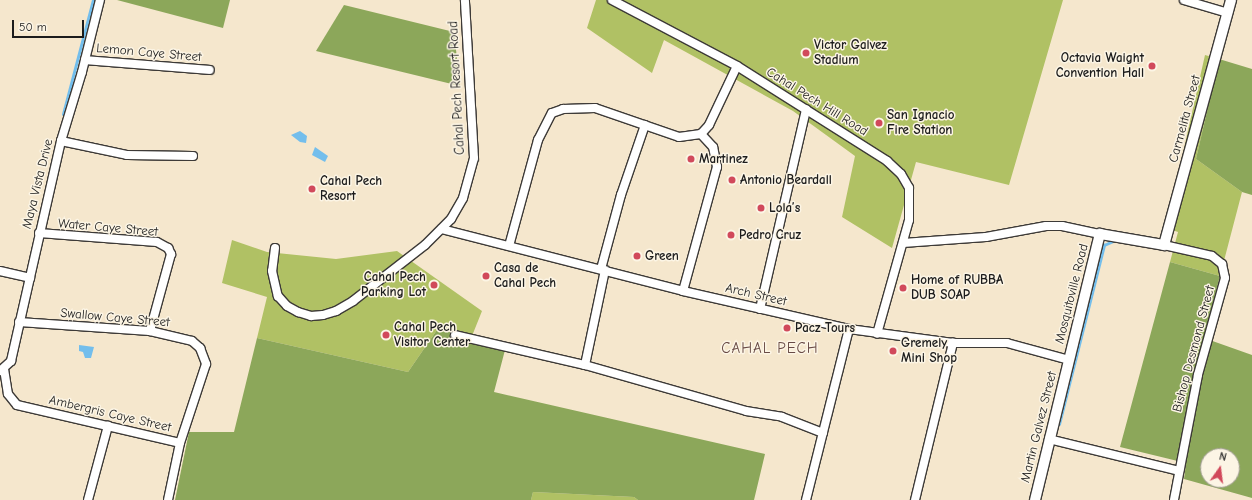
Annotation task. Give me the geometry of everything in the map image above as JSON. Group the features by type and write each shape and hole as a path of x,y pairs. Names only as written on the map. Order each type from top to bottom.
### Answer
{"street":[{"name":"Maya Vista Drive","path":"2,370 11,361 61,141 85,60 100,0"},
{"name":"Cahal Pech Resort Road","path":"275,248 272,271 278,296 287,306 298,312 311,316 324,315 336,311 353,301 442,230 463,198 474,158 465,0"},
{"name":"Cahal Pech Hill Road","path":"612,0 737,66 887,160 901,174 909,188 910,202 903,243 876,334"},
{"path":"1184,0 1228,13"},
{"name":"Carmelita Street","path":"1164,245 1231,0"},
{"name":"Lemon Caye Street","path":"85,60 210,70"},
{"path":"509,246 538,140 552,113 563,109 594,108 678,137 701,134 709,125 737,66"},
{"path":"760,309 806,109"},
{"path":"585,365 603,269 620,195 645,125"},
{"path":"683,291 718,167 713,147 701,134"},
{"path":"61,141 127,155 193,156"},
{"path":"903,243 986,237 1046,226 1062,226 1164,245"},
{"name":"Arch Street","path":"442,230 603,269 683,291 849,329 876,334 953,343 1007,343 1069,360"},
{"name":"Water Caye Street","path":"39,233 157,242 168,248 171,254 150,331"},
{"name":"Mosquitoville Road","path":"1069,360 1100,234"},
{"name":"Bishop Desmond Street","path":"1164,245 1212,256 1222,264 1225,278 1198,375 1174,500"},
{"path":"0,271 30,278"},
{"name":"Swallow Caye Street","path":"20,322 150,331 192,342 200,348 204,356 204,374 180,443"},
{"path":"806,500 849,329"},
{"path":"455,335 585,365 746,411 782,417 823,433"},
{"path":"915,500 953,343"},
{"name":"Martin Galvez Street","path":"1035,500 1069,360"},
{"name":"Ambergris Caye Street","path":"2,370 8,394 17,405 180,443 168,500"},
{"path":"88,500 108,426"},
{"path":"1049,439 1179,471"}],"green space":[{"path":"117,0 230,0 223,28"},
{"path":"596,0 1063,0 1009,185 916,162 892,248 842,217 855,156 793,111 664,40 652,73 587,28"},
{"path":"344,5 454,32 460,86 316,51"},
{"path":"1205,55 1219,59 1196,159 1242,192 1220,276 1170,262 1178,232 1166,228"},
{"path":"1219,59 1252,69 1252,195 1242,192 1196,159"},
{"path":"232,240 267,252 336,259 397,251 482,311 470,341 439,327 408,372 257,338 267,297 222,283"},
{"path":"1170,262 1220,276 1204,338 1252,355 1252,498 1216,488 1240,488 1240,448 1200,448 1200,483 1184,479 1186,463 1120,447"},
{"path":"439,327 470,341 505,350 494,392 765,454 754,500 638,500 634,497 533,492 531,500 175,500 189,432 234,432 257,338 408,372"},
{"path":"533,492 634,497 638,500 531,500"}],"water":[{"path":"300,131 307,136 306,143 300,142 291,135"},
{"path":"315,147 328,156 325,162 312,155"},
{"path":"79,345 94,347 91,358 85,358 83,352 79,351"}],"waterway":[{"path":"63,114 93,0"},
{"path":"1059,424 1104,245 1113,241"}],"place":[{"name":"Victor Galvez Stadium","path":"806,53"},
{"name":"Octavia Waight Convention Hall","path":"1152,66"},
{"name":"San Ignacio Fire Station","path":"879,123"},
{"name":"Martinez","path":"691,159"},
{"name":"Antonio Beardall","path":"732,180"},
{"name":"Cahal Pech Resort","path":"312,189"},
{"name":"Lola’s","path":"761,208"},
{"name":"Pedro Cruz","path":"731,235"},
{"name":"Green","path":"637,256"},
{"name":"Casa de Cahal Pech","path":"486,276"},
{"name":"Cahal Pech Parking Lot","path":"434,285"},
{"name":"Home of RUBBA DUB SOAP","path":"903,288"},
{"name":"Pacz Tours","path":"787,328"},
{"name":"Cahal Pech Visitor Center","path":"386,335"},
{"name":"Gremely Mini Shop","path":"893,351"}],"district":[{"name":"CAHAL PECH","path":"770,349"}]}
